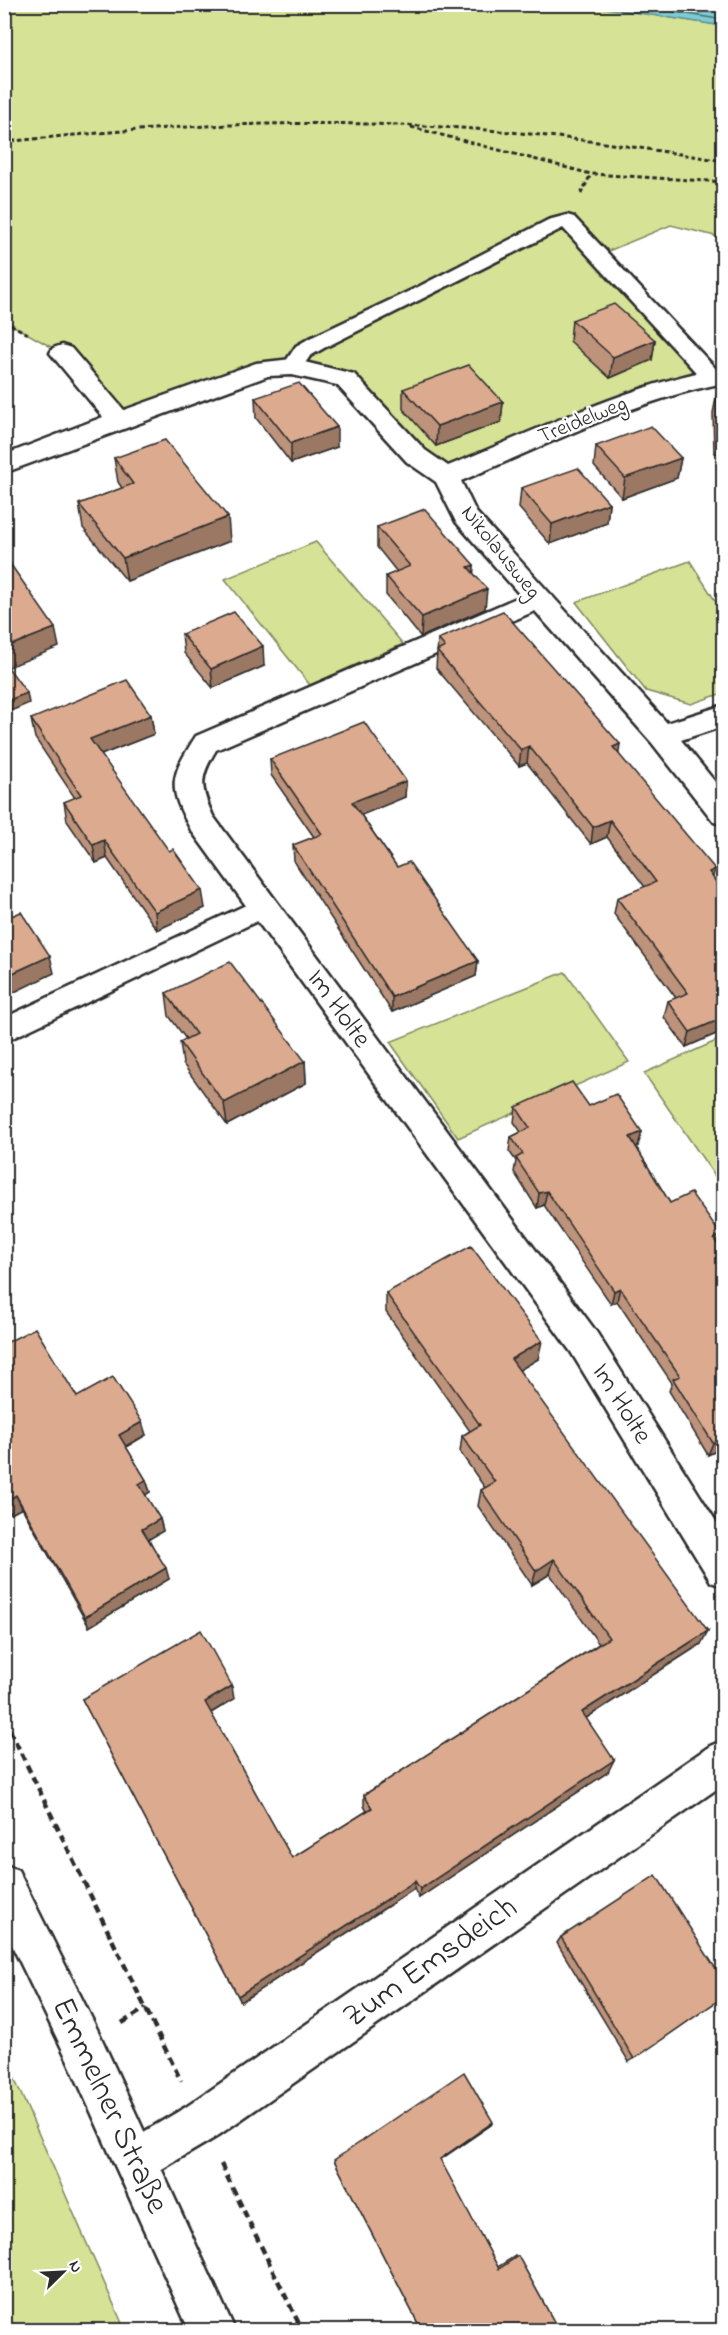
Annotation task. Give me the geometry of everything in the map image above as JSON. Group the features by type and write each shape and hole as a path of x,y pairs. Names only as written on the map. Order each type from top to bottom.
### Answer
{"street":[{"path":"62,353 118,420"},
{"name":"Nikolausweg","path":"4,465 118,420 265,368 292,367 345,379 416,456 446,477 465,516 662,736 723,814"},
{"name":"Treidelweg","path":"446,477 618,406 717,376"},
{"name":"Im Holte","path":"538,599 206,743 188,773 188,794 201,822 583,1341 723,1569"},
{"path":"662,736 723,715"},
{"name":"Zum Emsdeich","path":"135,2161 201,2122 723,1760"},
{"name":"Emmelner Straße","path":"4,1884 135,2161 212,2331"}],"lane":[{"path":"292,367 303,351 325,339 555,224 567,221 717,376"},
{"path":"4,1031 263,907"}],"path":[{"path":"4,141 94,132 239,123 402,124 561,138 723,161"},
{"path":"402,124 591,174 723,182"},
{"path":"4,1718 302,2331"}],"green space":[{"path":"586,4 723,26 723,238 671,225 601,254 711,376 446,477 344,379 292,367 119,420 62,353 5,321 5,5"},
{"path":"316,542 403,644 310,685 225,579"},
{"path":"690,561 723,613 723,693 691,704 646,691 576,602"},
{"path":"565,972 629,1062 458,1138 390,1042"},
{"path":"723,1038 723,1188 644,1073"},
{"path":"4,2055 125,2330 5,2330"}],"water":[{"path":"586,5 723,5 723,26"}],"building":[{"path":"614,304 655,340 613,357 572,320"},
{"path":"469,365 503,402 437,426 403,389"},
{"path":"299,383 337,427 291,443 255,398"},
{"path":"717,393 723,393 723,433 718,433"},
{"path":"651,426 681,458 625,478 596,446"},
{"path":"165,440 228,517 123,558 79,504 133,484 114,458"},
{"path":"578,468 609,503 552,524 521,488"},
{"path":"425,509 474,565 468,567 487,589 422,617 386,576 410,566 377,527"},
{"path":"4,555 55,628 4,648"},
{"path":"503,611 620,744 613,747 715,869 709,872 723,892 723,1018 690,1032 668,1001 688,993 617,898 656,882 610,820 593,827 529,746 521,750 437,651 445,647 438,639"},
{"path":"234,612 263,646 211,669 182,634"},
{"path":"4,662 27,693 4,702"},
{"path":"127,680 151,715 90,739 169,851 173,849 202,890 155,912 104,840 93,845 64,802 81,795 31,719"},
{"path":"364,722 406,781 352,802 397,867 409,862 478,961 392,997 293,845 322,834 270,759"},
{"path":"21,912 50,956 4,977 4,919"},
{"path":"230,962 305,1061 224,1103 180,1042 196,1034 166,993"},
{"path":"572,1082 589,1106 616,1094 642,1132 630,1137 670,1203 691,1193 721,1235 714,1239 723,1253 723,1438 713,1443 673,1379 680,1376 620,1288 614,1291 547,1191 539,1193 516,1158 523,1154 511,1137 530,1128 516,1107"},
{"path":"471,1246 542,1341 511,1359 708,1631 582,1712 614,1760 420,1889 415,1881 238,1996 82,1699 201,1630 232,1686 205,1702 292,1858 372,1808 364,1795 609,1638 554,1559 536,1571 481,1490 495,1482 462,1436 480,1425 386,1293"},
{"path":"35,1328 77,1397 113,1377 142,1422 119,1435 146,1480 139,1484 160,1519 142,1529 166,1568 85,1617 16,1495 4,1501 4,1439 6,1438 4,1435 4,1344"},
{"path":"656,1875 723,1980 723,1997 634,2059 561,1937"},
{"path":"464,2072 493,2122 440,2159 499,2269 518,2256 559,2331 422,2331 334,2160"}]}
